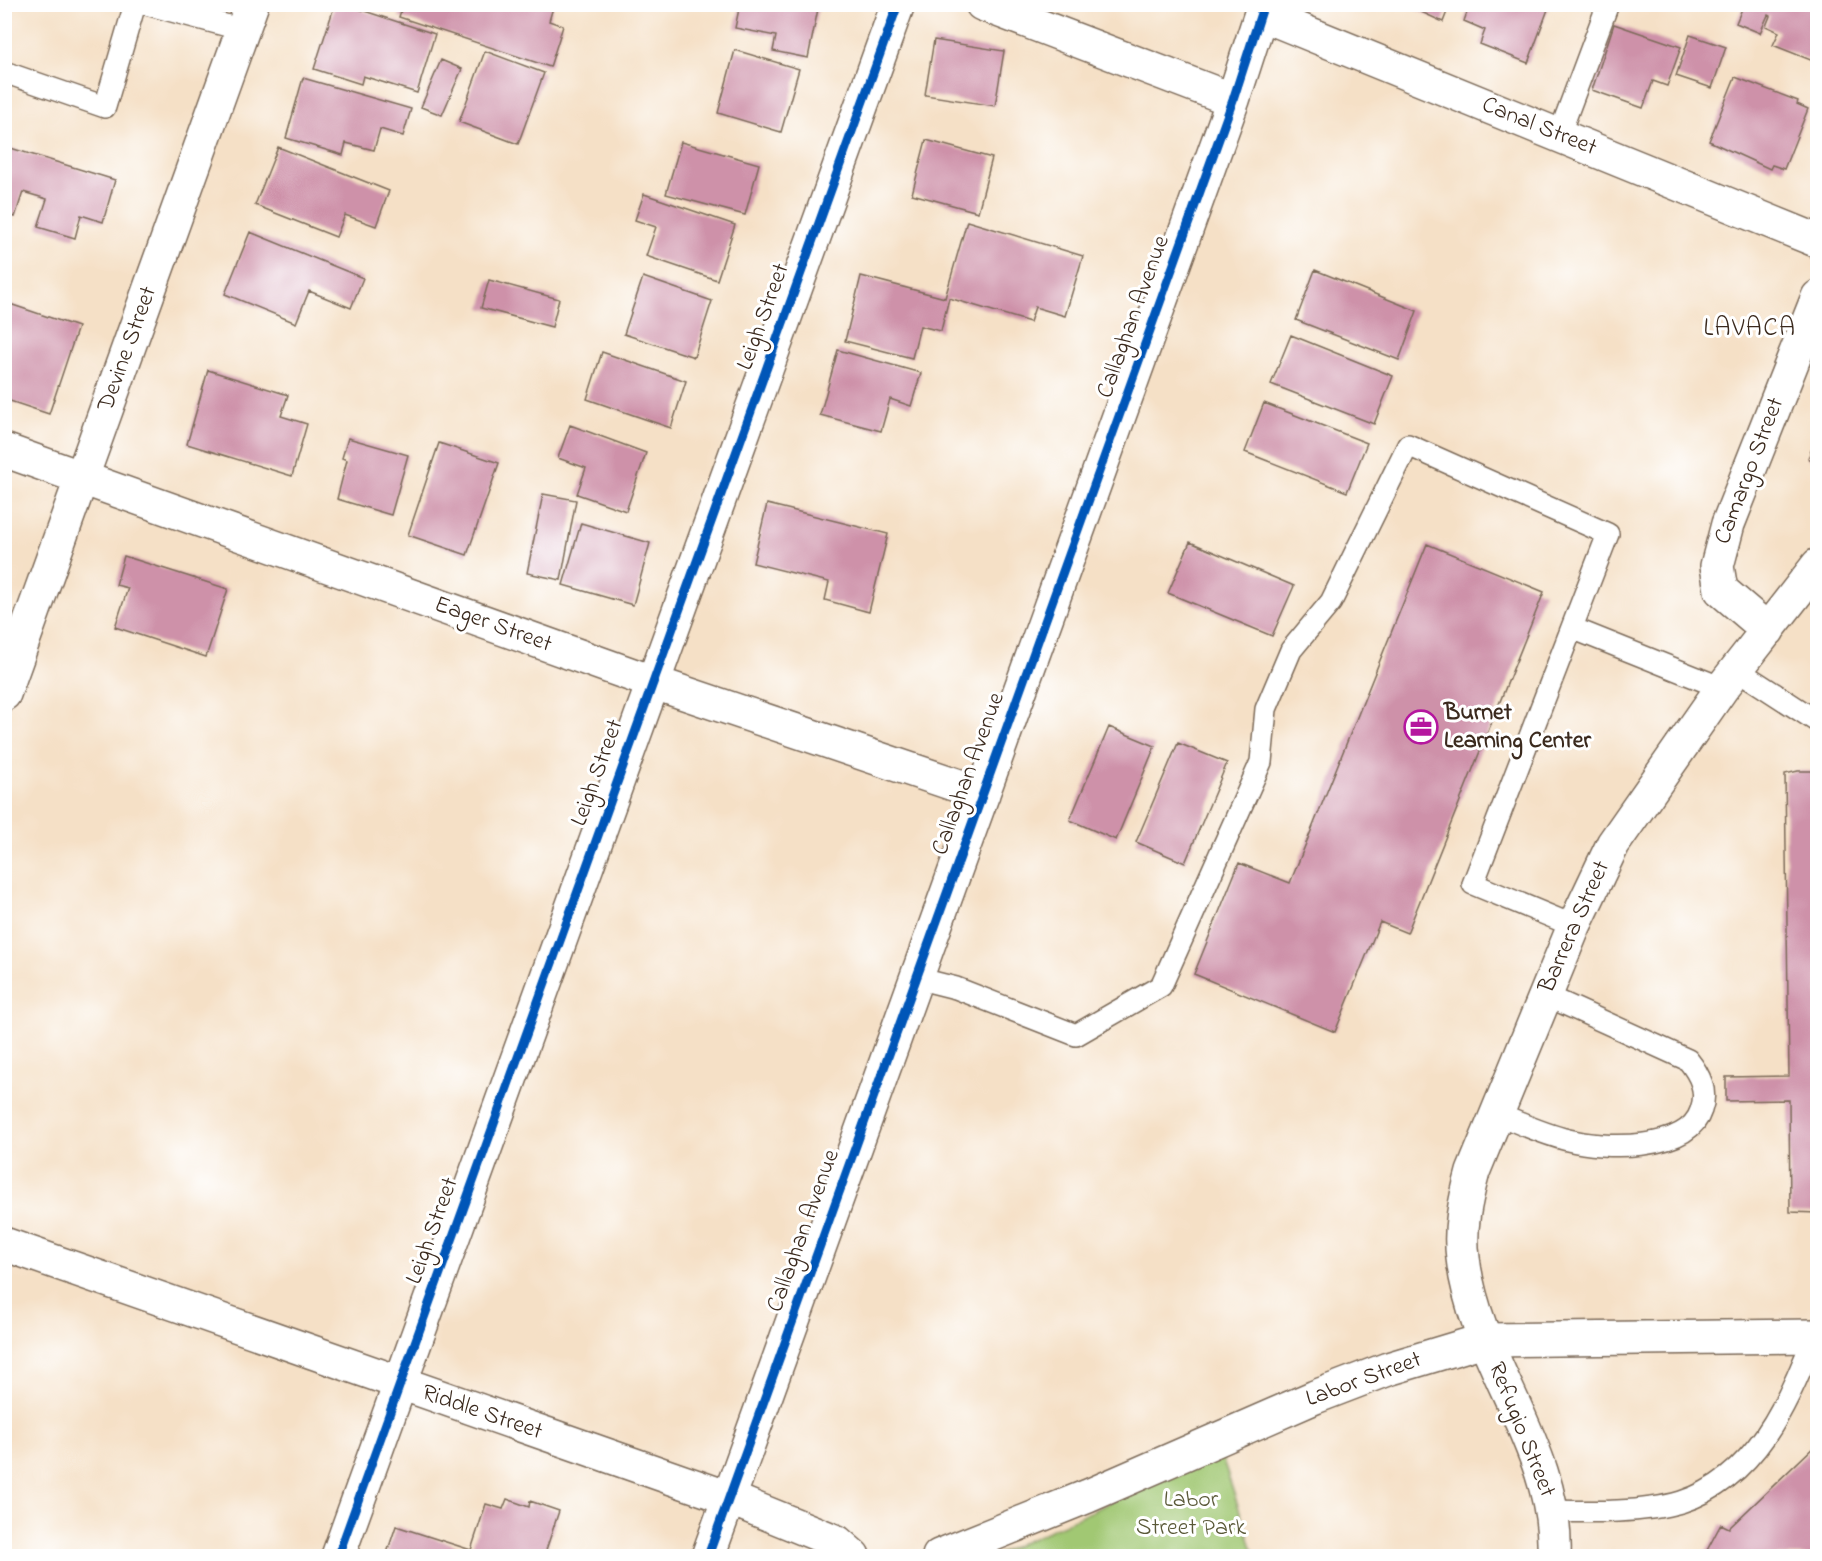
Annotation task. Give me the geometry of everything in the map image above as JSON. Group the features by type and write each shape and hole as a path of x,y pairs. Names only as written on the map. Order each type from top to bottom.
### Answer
{"street":[{"name":"Leigh Street","path":"338,1557 898,4"},
{"path":"981,4 1233,100"},
{"name":"Callaghan Avenue","path":"708,1557 1233,100 1262,9"},
{"name":"Canal Street","path":"1262,9 1559,135 1818,241"},
{"name":"Devine Street","path":"4,694 247,17"},
{"name":"Camargo Street","path":"1768,630 1721,590 1717,566 1728,524 1818,297"},
{"name":"Eager Street","path":"4,450 652,682 983,795"},
{"name":"Barrera Street","path":"1484,1340 1469,1289 1462,1236 1465,1203 1473,1173 1495,1113 1574,926 1612,844 1729,679 1818,565"},
{"name":"Riddle Street","path":"4,1244 729,1498 837,1542 853,1557"},
{"name":"Labor Street","path":"939,1557 1088,1496 1315,1396 1388,1369 1484,1340 1816,1336"},
{"name":"Refugio Street","path":"1484,1340 1540,1468 1556,1529 1554,1557"}],"lane":[{"path":"4,72 105,107 135,4"},
{"path":"146,4 247,17"},
{"path":"1559,135 1608,4"},
{"path":"916,978 956,988 1076,1035 1161,986 1261,762 1266,708 1291,650 1331,602 1408,445 1608,534 1473,884 1574,926"},
{"path":"1572,628 1729,679 1818,722"},
{"path":"1495,1113 1538,1131 1593,1144 1665,1140 1686,1132 1700,1116 1704,1094 1701,1078 1688,1060 1545,995"},
{"path":"1553,1511 1595,1512 1658,1505 1680,1502 1709,1491 1755,1453 1793,1389 1816,1336"}],"green space":[{"name":"Labor Street Park","path":"1220,1452 1255,1556 994,1556"}],"building":[{"path":"335,4 343,4 435,34 417,93 363,76 361,84 314,69"},
{"path":"403,4 554,4 549,21 563,26 550,67 399,17"},
{"path":"740,4 819,4 808,58 773,51 776,36 735,28"},
{"path":"1404,4 1450,4 1443,22"},
{"path":"1470,4 1550,4 1528,63 1480,44 1485,30 1464,21"},
{"path":"1744,4 1818,4 1818,63 1773,45 1779,32 1766,26 1770,16 1768,15 1760,33 1736,23"},
{"path":"1614,24 1681,47 1667,86 1653,81 1643,108 1592,90"},
{"path":"1690,35 1726,47 1712,88 1676,76"},
{"path":"934,40 1004,51 995,106 925,95"},
{"path":"735,50 799,69 781,132 718,113"},
{"path":"485,51 544,73 518,144 459,122"},
{"path":"441,60 462,69 442,115 421,107"},
{"path":"1735,77 1798,101 1797,104 1808,109 1784,169 1772,165 1770,169 1709,141"},
{"path":"303,78 411,109 403,136 380,129 374,150 346,143 343,155 286,138"},
{"path":"926,140 992,158 978,212 912,194"},
{"path":"681,142 759,164 745,215 666,194"},
{"path":"4,146 115,180 103,222 81,215 75,238 38,227 47,199 23,192 15,217 4,214"},
{"path":"278,147 389,191 376,226 345,215 336,237 255,205"},
{"path":"644,194 735,225 717,280 646,256 656,227 635,220"},
{"path":"967,221 1083,256 1065,316 1035,307 1030,322 949,298 941,331 920,326 912,358 845,341 861,276 945,298"},
{"path":"250,232 363,278 351,308 309,291 296,323 225,294"},
{"path":"1315,270 1417,311 1399,360 1296,320"},
{"path":"643,277 712,301 694,357 624,334"},
{"path":"489,280 559,299 552,327 481,308"},
{"path":"4,302 78,327 49,414 4,399"},
{"path":"1291,335 1393,376 1374,424 1271,384"},
{"path":"838,350 921,373 911,406 890,399 881,431 820,415"},
{"path":"602,352 686,381 671,428 587,399"},
{"path":"208,370 288,395 281,416 307,424 292,476 187,444"},
{"path":"1264,403 1367,443 1347,492 1245,452"},
{"path":"570,425 646,453 626,511 577,494 586,468 558,458"},
{"path":"1818,436 1818,464 1808,458"},
{"path":"348,438 408,455 391,515 337,499 347,460 342,458"},
{"path":"439,443 499,463 467,555 408,535"},
{"path":"543,494 576,500 561,580 527,573"},
{"path":"767,504 888,534 869,612 825,600 829,582 753,563"},
{"path":"581,523 650,543 633,605 563,585"},
{"path":"1190,542 1294,586 1272,636 1168,593"},
{"name":"Burnet Learning Center","path":"1427,544 1544,592 1407,933 1380,922 1335,1032 1194,974 1239,863 1290,883"},
{"path":"124,556 228,589 206,657 115,627 128,588 116,585"},
{"path":"1109,727 1155,746 1116,840 1070,820"},
{"path":"1178,743 1227,763 1185,863 1136,842"},
{"path":"1798,771 1818,771 1818,1213 1790,1212 1789,1100 1726,1101 1726,1077 1789,1076 1785,774"},
{"path":"1818,1443 1818,1556 1704,1556 1721,1524 1729,1528"},
{"path":"507,1499 529,1507 530,1501 559,1511 544,1556 386,1556 396,1526 471,1550 486,1504 503,1509"}],"cycle path":[{"path":"338,1556 898,4"},
{"path":"708,1556 1233,100 1264,4"}],"place":[{"name":"Burnet Learning Center","path":"1421,727"}],"district":[{"name":"LAVACA","path":"1750,329"}]}
